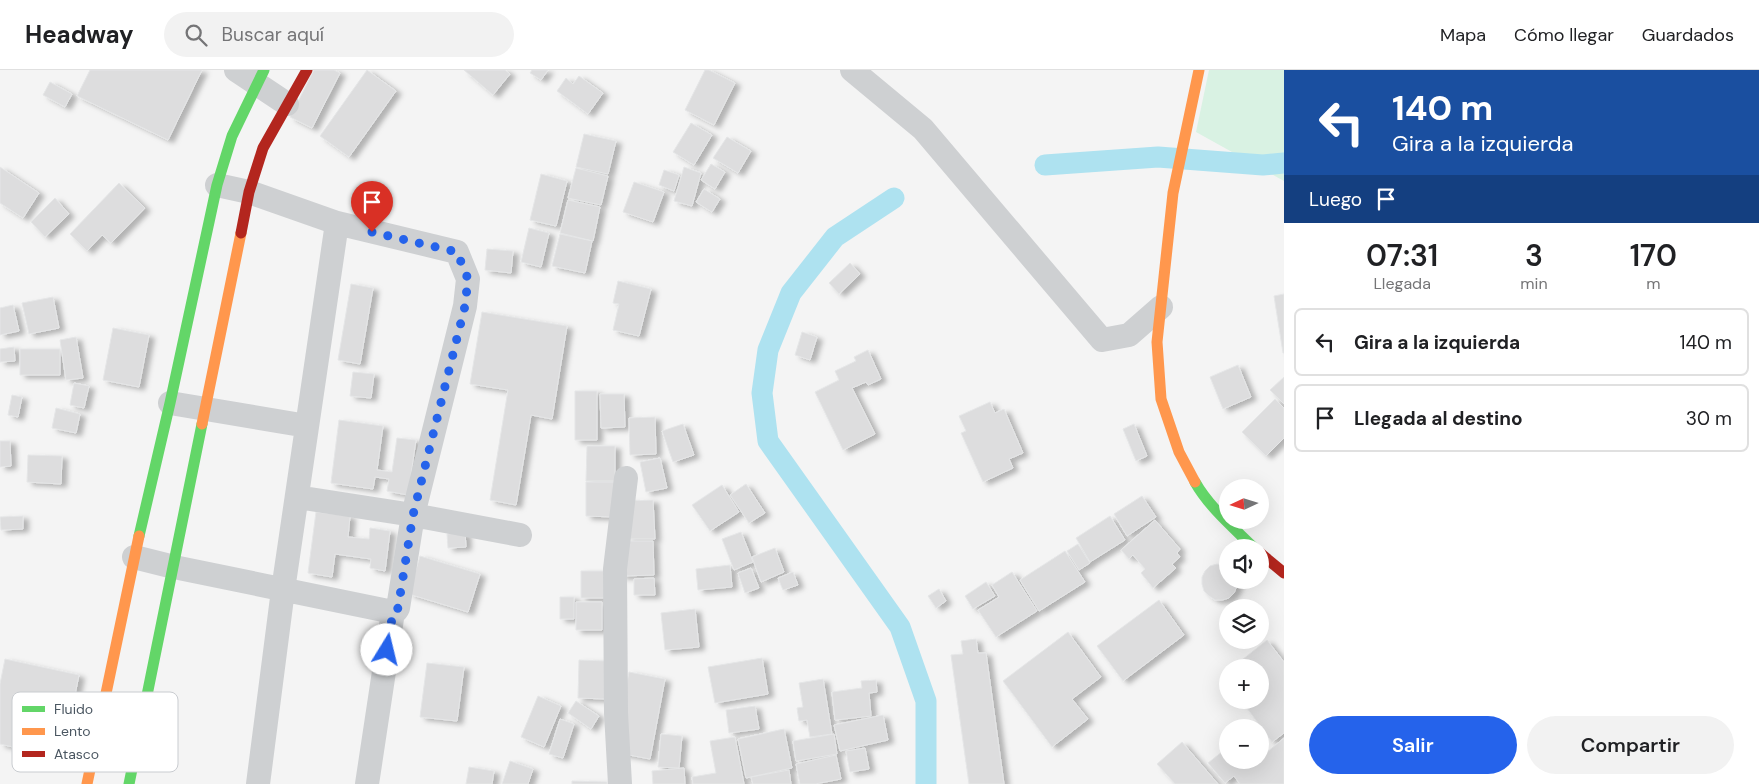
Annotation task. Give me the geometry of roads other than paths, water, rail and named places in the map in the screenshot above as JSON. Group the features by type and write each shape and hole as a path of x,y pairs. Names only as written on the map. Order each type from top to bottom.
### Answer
{"main road":[{"path":"148,692 249,192 263,148 307,70"},
{"path":"1199,70 1173,192 1156,342 1161,399 1179,452 1200,491 1245,539"},
{"path":"106,692 134,557 170,403 217,185 232,136 261,77"},
{"path":"1269,561 1284,573"}],"street":[{"path":"236,70 261,77 287,104"},
{"path":"852,70 923,129 1102,340 1129,335 1161,307"},
{"path":"217,185 249,192 337,223 457,252 468,279 465,306 413,515 398,608 393,612 367,784"},
{"path":"258,784 337,223"},
{"path":"170,403 307,426"},
{"path":"620,784 616,713 615,569 626,478"},
{"path":"297,497 413,515 520,535"},
{"path":"134,557 393,612"}],"waterway":[{"path":"1045,165 1158,157 1263,165 1284,163"},
{"path":"894,198 835,237 791,293 768,350 762,393 768,441 900,627 926,701 926,784"}]}
